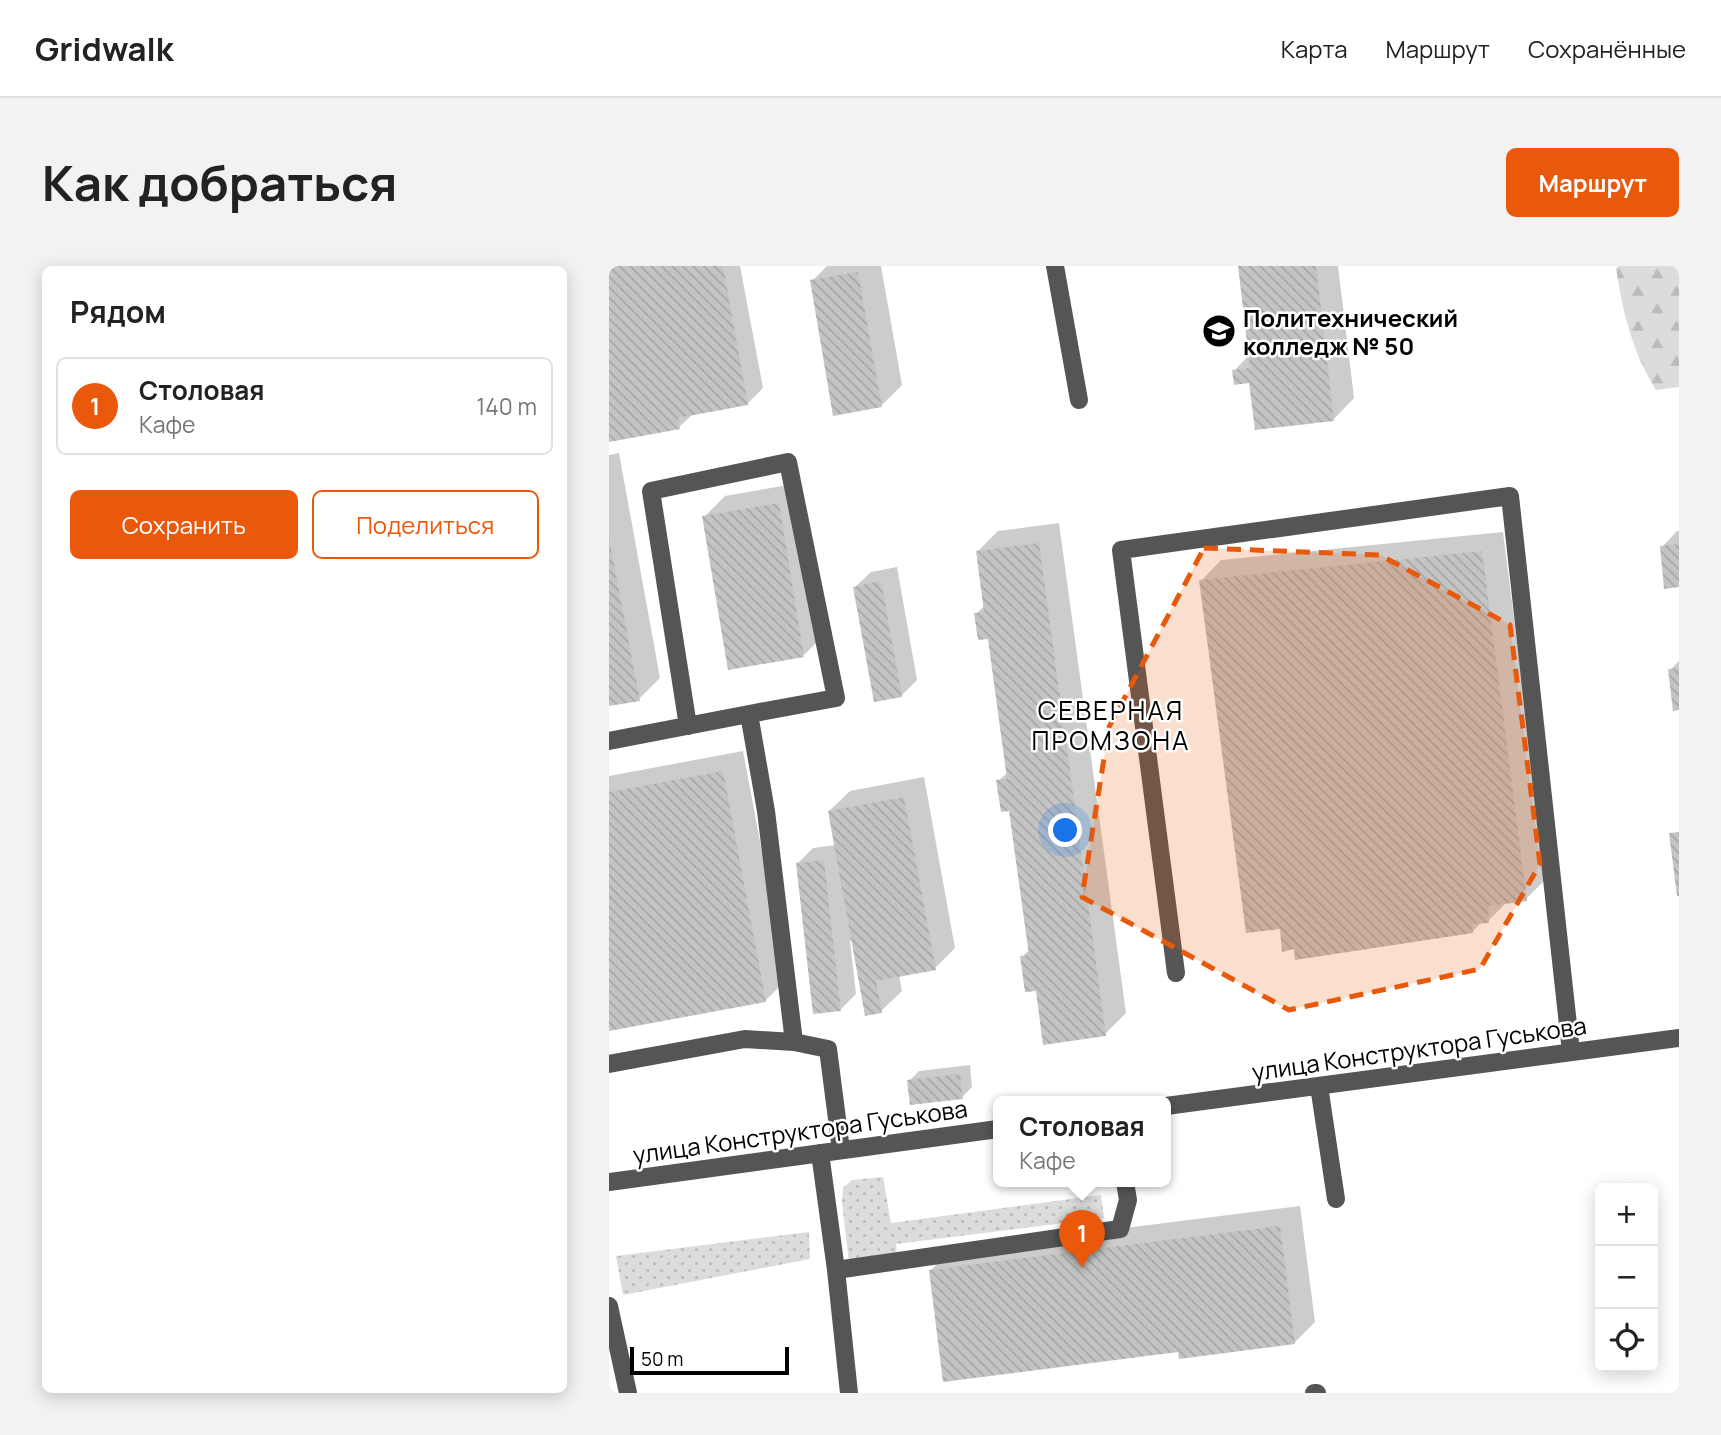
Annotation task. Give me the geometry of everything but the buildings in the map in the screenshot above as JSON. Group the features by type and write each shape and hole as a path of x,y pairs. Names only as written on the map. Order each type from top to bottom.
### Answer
{"street":[{"path":"1055,266 1079,400"},
{"path":"609,741 836,698 788,462 651,491 688,726"},
{"path":"1176,973 1121,550 1510,496 1571,1052"},
{"path":"749,714 766,811 794,1042"},
{"name":"улица Конструктора Гуськова","path":"1171,1106 1679,1038"},
{"path":"609,1064 745,1039 794,1042 828,1049 841,1150"},
{"path":"1319,1086 1336,1199"},
{"name":"улица Конструктора Гуськова","path":"609,1182 993,1130"},
{"path":"820,1153 849,1393"},
{"path":"836,1270 1120,1229 1128,1200 1126,1187"},
{"path":"609,1306 628,1393"}],"highlighted area":[{"path":"1204,548 1380,555 1510,625 1540,864 1480,969 1289,1010 1082,897 1109,727"}],"green space":[{"path":"1679,266 1679,387 1656,390 1641,362 1625,316 1616,268"},
{"path":"883,1177 891,1223 1101,1195 1104,1218 896,1244 898,1266 849,1263 842,1202 843,1188 852,1180"},
{"path":"809,1232 810,1259 623,1295 616,1256"}],"place":[{"name":"Политехнический колледж № 50","path":"1219,331"},
{"name":"Столовая","path":"1082,1268"}],"district":[{"name":"СЕВЕРНАЯ ПРОМЗОНА","path":"1111,725"}]}
